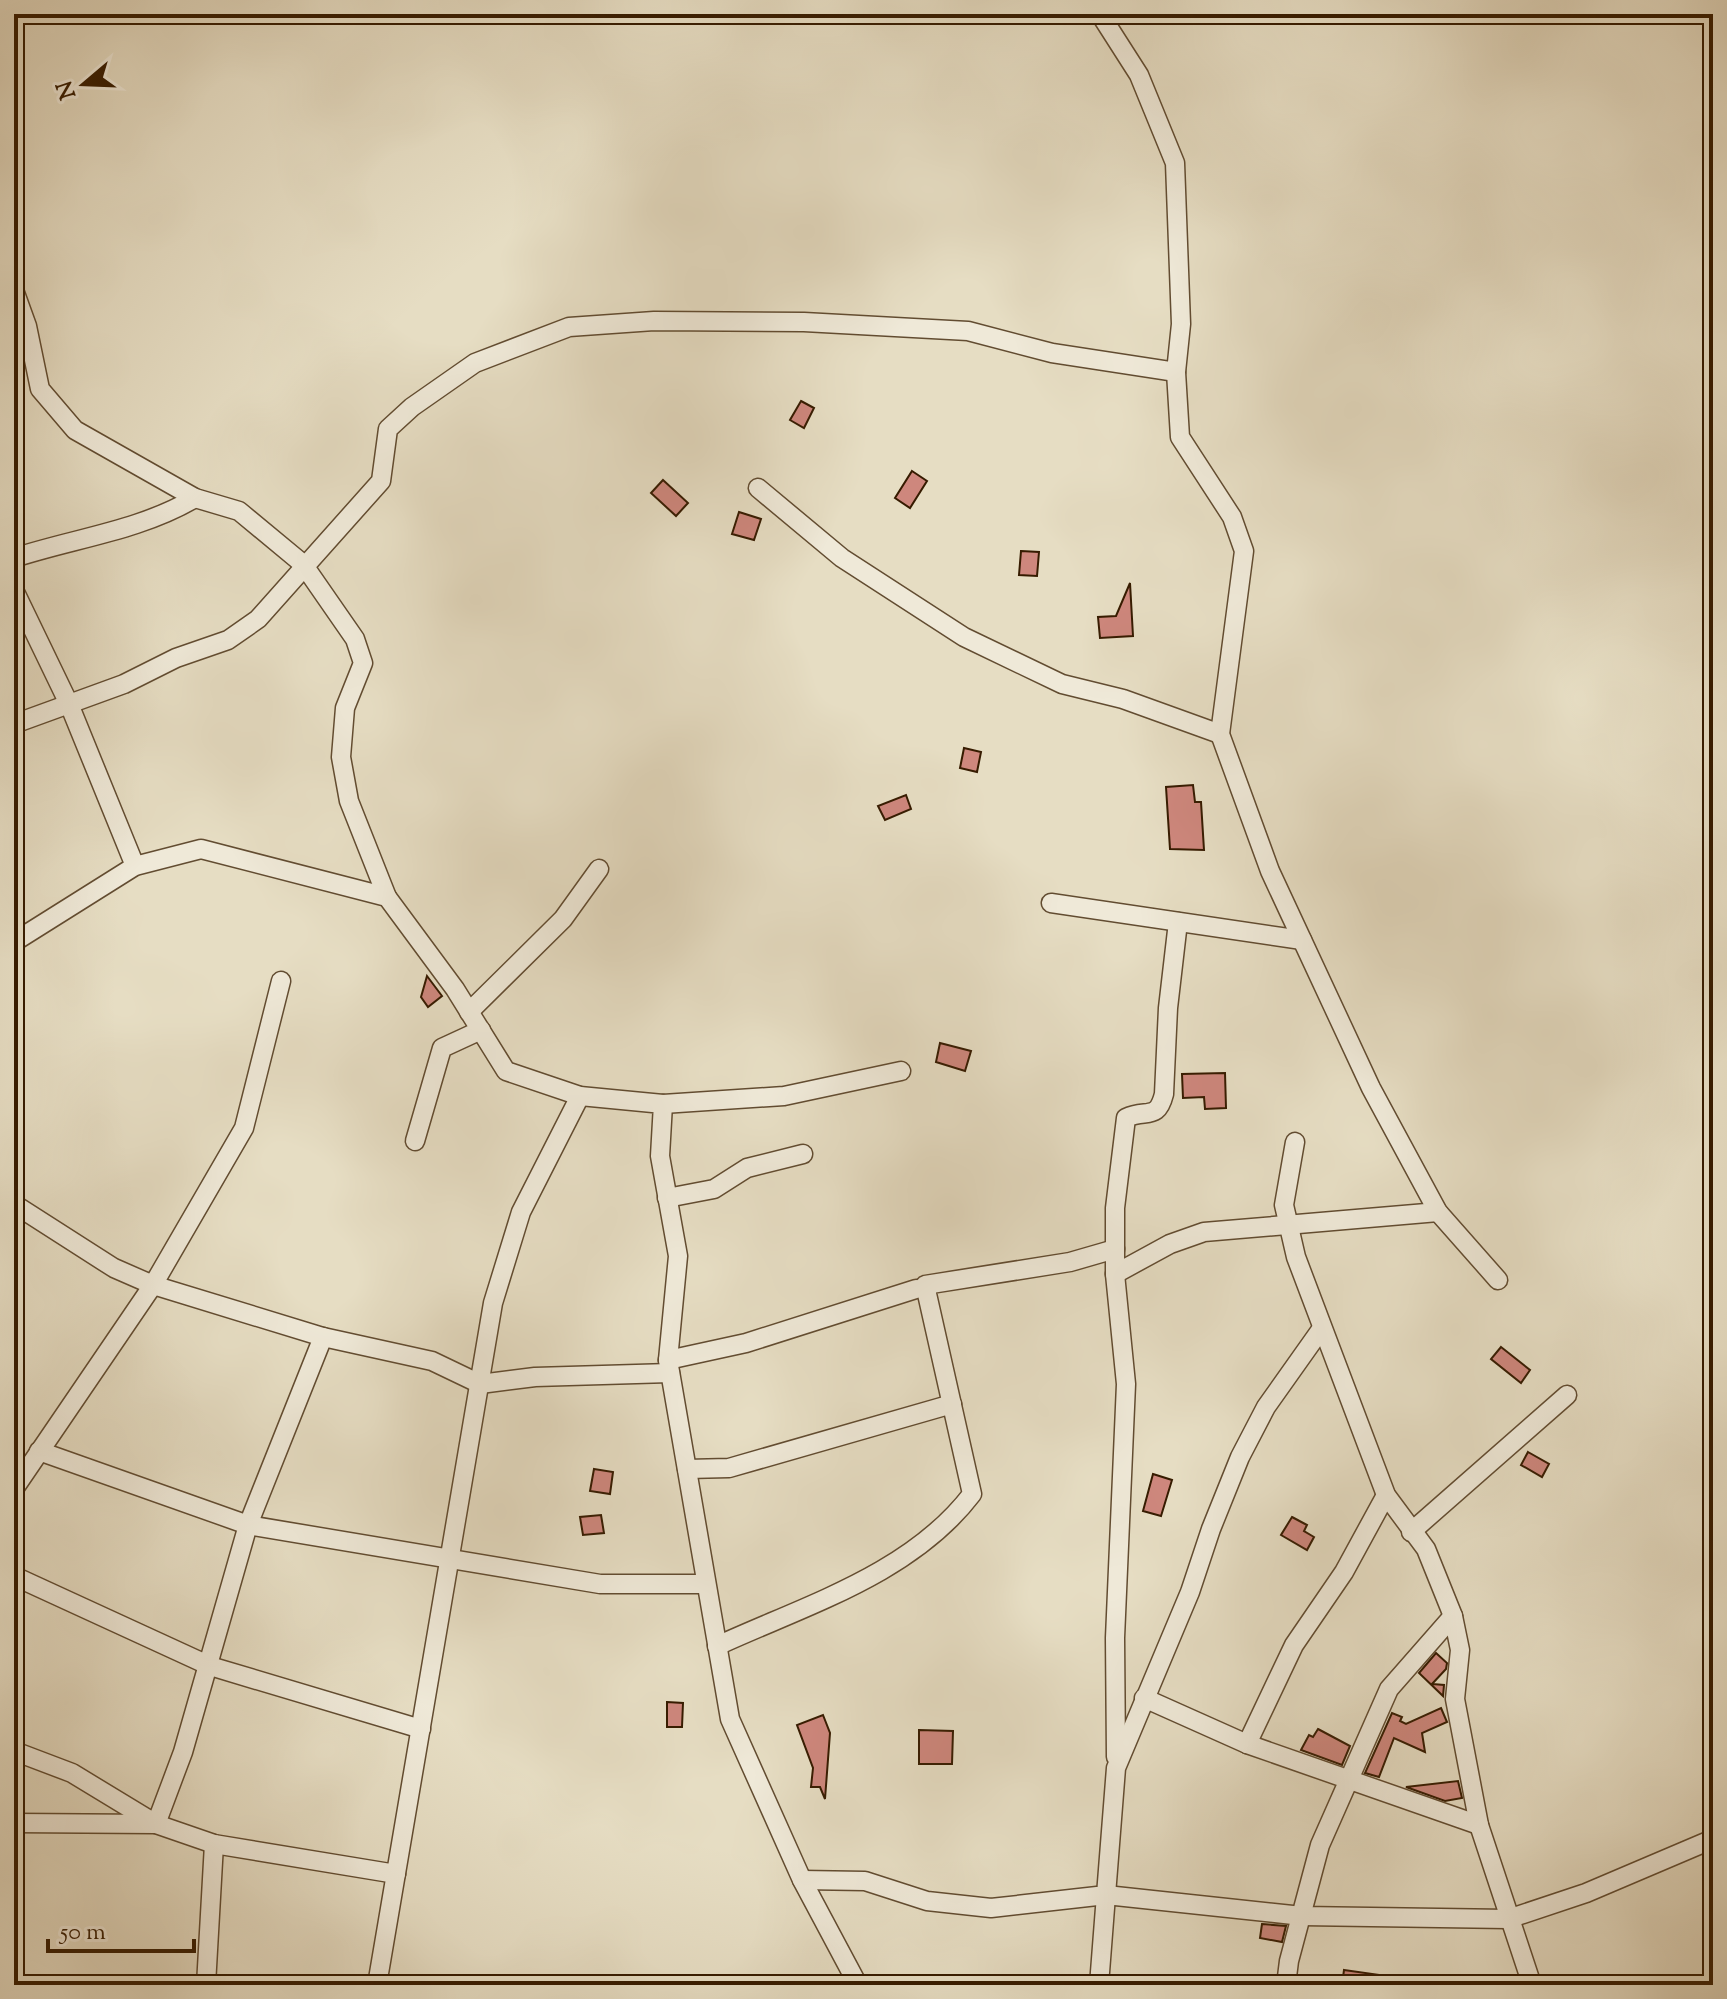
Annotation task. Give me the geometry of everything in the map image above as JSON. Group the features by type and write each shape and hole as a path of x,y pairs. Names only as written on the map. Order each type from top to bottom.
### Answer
{"street":[{"path":"1100,14 1139,75 1175,163 1181,324 1176,372 1180,437 1232,517 1244,551 1220,734 1270,871 1371,1088 1438,1212 1498,1280"},
{"path":"14,290 20,329 40,389 75,430 195,498 239,511 303,564 355,639 363,663 345,708 341,757 349,801 387,897 469,1012 506,1071 580,1096 663,1104 784,1096 901,1071"},
{"path":"14,724 228,640 258,619 303,564 381,481 388,429 412,407 475,363 569,327 654,321 789,321 968,331 1052,353 1176,372"},
{"path":"758,488 842,558 964,637 1062,684 1123,699 1220,734"},
{"path":"14,558 73,538 120,531 172,511 195,498"},
{"path":"14,590 69,704 135,866"},
{"path":"14,942 135,866 201,849 387,897"},
{"path":"469,1012 563,919 599,869"},
{"path":"1051,903 1302,940"},
{"path":"1099,1985 1116,1768 1115,1638 1126,1384 1115,1274 1115,1208 1126,1118 1136,1113 1155,1112 1164,1094 1168,1008 1178,922"},
{"path":"14,1489 153,1285 244,1128 281,981"},
{"path":"415,1141 442,1048 481,1030"},
{"path":"377,1985 493,1303 521,1212 580,1096"},
{"path":"663,1104 660,1156 678,1256 669,1366 730,1719 802,1880 858,1985"},
{"path":"1295,1142 1284,1205 1288,1224 1322,1328 1386,1495 1426,1549 1453,1616 1460,1650 1455,1699 1479,1825 1532,1985"},
{"path":"667,1198 714,1189 747,1168 803,1154"},
{"path":"14,1204 114,1268 153,1285 323,1337 432,1361 480,1384 669,1366 916,1289"},
{"path":"1115,1274 1170,1244 1204,1232 1438,1212"},
{"path":"717,1646 901,1561 955,1516 972,1494 925,1285 1070,1262 1115,1249"},
{"path":"1116,1768 1190,1592 1240,1457 1266,1407 1322,1328"},
{"path":"156,1824 210,1666 248,1525 323,1337"},
{"path":"1411,1532 1567,1395"},
{"path":"687,1469 729,1468 952,1404"},
{"path":"39,1451 248,1525 600,1584 706,1584"},
{"path":"1247,1744 1294,1645 1344,1572 1386,1495"},
{"path":"14,1576 210,1666 421,1729"},
{"path":"1286,1985 1320,1845 1389,1689 1453,1616"},
{"path":"1144,1698 1247,1744 1479,1825"},
{"path":"14,1751 72,1773 156,1824 214,1844 396,1874"},
{"path":"14,1823 156,1824"},
{"path":"802,1880 865,1881 927,1901 991,1908 1106,1895 1302,1916 1508,1919 1586,1893 1713,1839"},
{"path":"206,1985 214,1844"}],"building":[{"path":"801,401 814,408 804,428 790,420"},
{"path":"912,471 927,481 910,508 895,498"},
{"path":"663,480 688,503 676,516 651,493"},
{"path":"739,512 761,519 754,540 732,534"},
{"path":"1021,551 1039,552 1037,576 1019,575"},
{"path":"1130,583 1133,636 1100,638 1098,617 1116,616"},
{"path":"964,748 981,752 977,772 960,768"},
{"path":"1193,785 1195,802 1201,802 1204,850 1170,849 1166,787"},
{"path":"906,795 911,809 885,820 878,806"},
{"path":"427,976 442,996 428,1007 421,997"},
{"path":"940,1043 971,1051 965,1071 936,1062"},
{"path":"1225,1073 1226,1108 1205,1109 1204,1097 1183,1098 1182,1074"},
{"path":"1501,1347 1530,1370 1521,1383 1491,1359"},
{"path":"1528,1452 1549,1464 1542,1477 1521,1465"},
{"path":"594,1469 613,1472 610,1494 590,1491"},
{"path":"1153,1474 1172,1480 1161,1516 1143,1511"},
{"path":"601,1515 604,1533 583,1535 580,1517"},
{"path":"1292,1517 1307,1525 1304,1531 1314,1537 1307,1550 1281,1535"},
{"path":"1436,1653 1447,1663 1446,1669 1432,1684 1444,1685 1443,1696 1419,1673"},
{"path":"667,1702 683,1703 682,1727 667,1727"},
{"path":"1441,1708 1447,1722 1422,1733 1425,1752 1394,1738 1379,1777 1365,1773 1392,1713 1402,1717 1400,1721 1406,1724"},
{"path":"823,1715 830,1733 825,1799 820,1787 811,1787 813,1768 797,1725"},
{"path":"1318,1729 1350,1746 1342,1765 1301,1750 1309,1735 1313,1737"},
{"path":"919,1730 953,1731 952,1764 919,1764"},
{"path":"1458,1781 1462,1798 1445,1801 1406,1787"},
{"path":"1262,1924 1286,1926 1282,1942 1260,1938"},
{"path":"1344,1970 1387,1976 1386,1985 1342,1985"}]}
